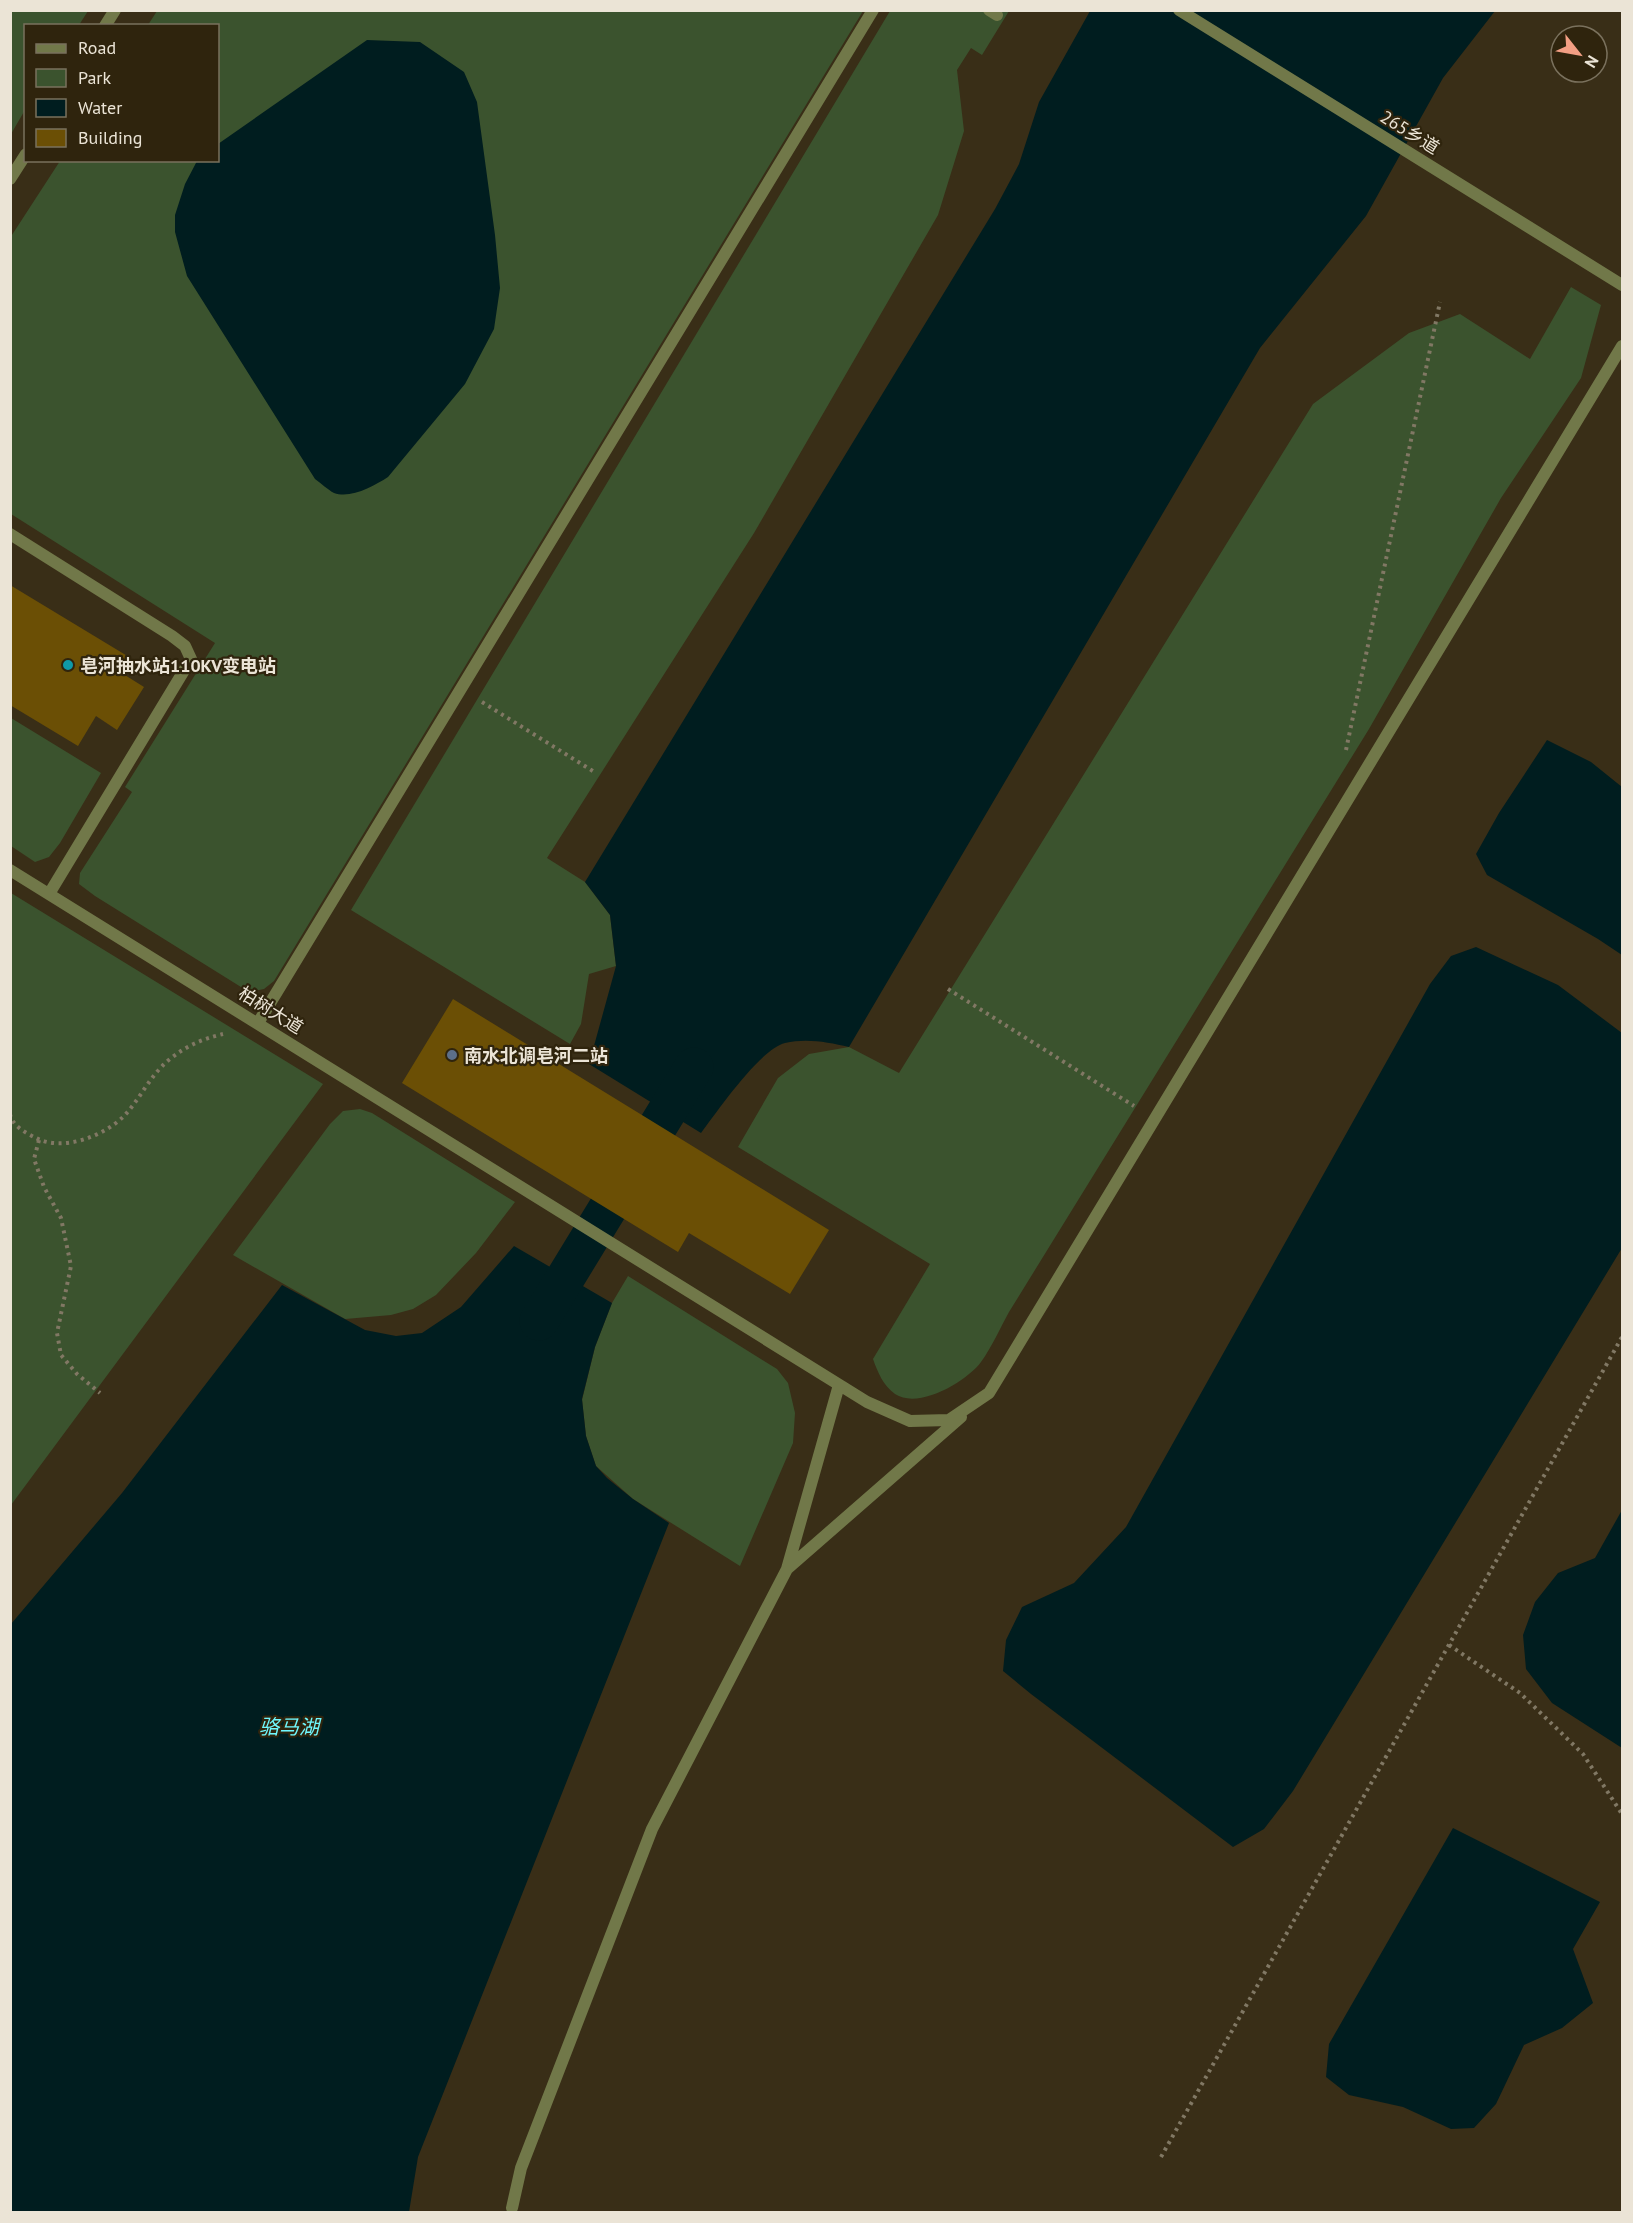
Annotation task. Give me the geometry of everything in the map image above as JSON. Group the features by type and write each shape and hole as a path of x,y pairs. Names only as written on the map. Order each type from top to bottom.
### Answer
{"street":[{"path":"106,24 115,10"},
{"path":"258,1023 873,10"},
{"name":"265乡道","path":"1179,10 1623,285"},
{"path":"10,178 24,157"},
{"path":"787,1569 989,1393 1623,346"},
{"path":"10,534 172,636 185,646 190,659 49,894"},
{"name":"柏树大道","path":"10,870 867,1402 910,1421 949,1420 989,1393"},
{"path":"513,2208 521,2168 652,1828 787,1569 839,1385"}],"path":[{"path":"1344,761 1440,302"},
{"path":"462,688 596,773"},
{"path":"948,989 1155,1119"},
{"path":"10,1114 11,1119 21,1130 39,1140 66,1144 95,1135 124,1116 168,1060 195,1042 258,1023"},
{"path":"10,1037 10,1064"},
{"path":"39,1140 34,1159 44,1187 61,1218 71,1266 57,1333 61,1355 77,1374 100,1393"},
{"path":"1161,2157 1623,1337"},
{"path":"1449,1645 1520,1693 1583,1754 1623,1814"}],"green space":[{"path":"11,10 88,11 80,24 24,24 24,112 11,134"},
{"path":"157,11 863,11 274,981 264,989 249,992 79,884 80,873 132,792 125,787 215,643 11,514 10,238 59,162 219,162 219,24 149,24"},
{"path":"890,11 1009,11 982,55 971,48 957,70 964,131 938,215 754,533 547,858 585,882 610,915 616,966 589,974 581,1024 570,1044 351,910"},
{"path":"1571,287 1601,305 1581,378 1501,498 1369,729 1009,1312 981,1362 954,1385 929,1396 905,1398 895,1394 881,1378 873,1359 930,1264 738,1147 778,1078 809,1054 849,1047 899,1073 1313,404 1409,333 1460,314 1530,359"},
{"path":"11,718 101,773 60,843 49,857 35,862 11,846"},
{"path":"11,893 323,1084 10,1505"},
{"path":"360,1109 372,1113 515,1202 476,1253 436,1295 413,1309 391,1315 345,1319 233,1255 330,1124 343,1111"},
{"path":"628,1276 777,1369 788,1383 795,1413 793,1443 740,1566 633,1499 596,1466 586,1436 582,1400 595,1347 612,1303"}],"water":[{"path":"1090,11 1495,11 1443,78 1366,216 1260,348 849,1047 825,1042 801,1041 785,1043 775,1048 740,1082 701,1133 589,1064 616,966 610,915 585,882 995,209 1019,164 1039,102"},
{"path":"367,40 420,42 464,72 477,102 500,288 494,329 465,384 388,477 362,491 348,494 334,493 315,479 187,276 175,232 175,215 185,184 196,162 219,162 219,143"},
{"path":"1547,740 1591,762 1622,787 1622,955 1487,875 1476,854 1499,813"},
{"path":"1476,947 1558,985 1622,1033 1622,1248 1293,1791 1264,1829 1233,1847 1003,1671 1006,1640 1022,1607 1074,1583 1126,1527 1430,984 1451,956"},
{"name":"骆马湖","path":"514,1246 612,1303 595,1347 582,1399 586,1436 596,1466 607,1478 669,1523 418,2157 409,2212 11,2212 11,1624 122,1493 282,1285 365,1330 396,1336 422,1333 461,1307"},
{"path":"1622,1510 1622,1748 1552,1703 1526,1669 1523,1635 1535,1602 1558,1573 1595,1558"},
{"path":"1453,1828 1600,1902 1573,1949 1593,2003 1562,2028 1524,2045 1496,2104 1474,2128 1451,2129 1403,2107 1349,2095 1326,2077 1329,2044"}],"building":[{"name":"皂河抽水站110KV变电站","path":"10,585 129,657 120,672 144,687 117,730 96,716 78,746 10,705"},
{"path":"453,999 829,1230 790,1294 689,1233 678,1252 402,1083"}],"waterway":[{"path":"539,1321 694,1067"}],"place":[{"name":"皂河抽水站110KV变电站","path":"68,665"},
{"name":"南水北调皂河二站","path":"452,1055"}]}
